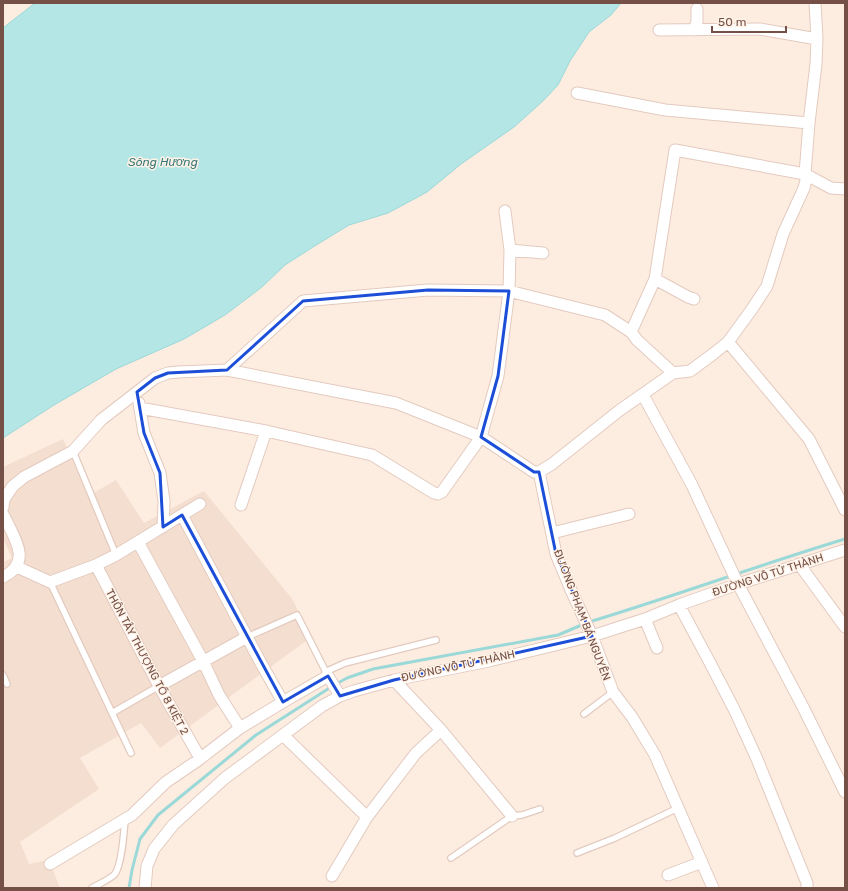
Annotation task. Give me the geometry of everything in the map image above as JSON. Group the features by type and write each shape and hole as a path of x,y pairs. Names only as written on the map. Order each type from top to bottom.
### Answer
{"street":[{"path":"3,507 4,499 13,486 24,477 73,451 101,420 155,378 168,373 227,370 396,403 481,437 534,472 539,472 552,464 620,410 673,373 690,371 728,342 767,286 783,234 804,188 809,123 816,64 817,39 815,3"},
{"path":"694,30 697,22 697,9"},
{"path":"660,30 760,29 817,39"},
{"path":"576,93 665,110 809,123"},
{"path":"631,332 655,279 675,150 806,175 831,188 845,189"},
{"path":"140,408 266,431 372,455 434,493 438,494 442,492 481,437 498,376 509,291 510,250 505,212"},
{"path":"510,250 543,253"},
{"path":"655,279 688,297 694,298"},
{"path":"227,370 303,301 428,290 509,291 605,315 631,332 637,340 673,373"},
{"path":"728,342 810,439 845,510"},
{"path":"137,392 144,433 160,473 164,501 163,527"},
{"path":"643,395 692,485 737,582 803,707 845,792"},
{"path":"241,505 266,431"},
{"name":"ĐƯỜNG PHẠM BÁ NGUYÊN","path":"539,472 556,554 590,633 612,692 632,717 655,755 713,888"},
{"path":"17,566 50,582 96,566 200,504"},
{"path":"3,514 19,550 20,556 17,566 8,575 3,577"},
{"path":"552,533 629,514"},
{"path":"182,515 283,702"},
{"path":"138,542 203,662 219,695 240,728"},
{"name":"ĐƯỜNG VÕ TỬ THÀNH","path":"145,888 147,866 154,849 173,825 225,778 322,706 337,692 354,691 394,680 489,661 645,619 737,582 845,550"},
{"path":"799,564 845,627"},
{"name":"THÔN TÂY THƯỢNG TỔ 8 KIỆT 2","path":"96,566 159,686 200,758"},
{"path":"679,605 708,658 754,752 807,883 807,888"},
{"path":"645,619 657,648"},
{"path":"159,686 247,637"},
{"path":"50,864 132,815 166,782 240,728 327,674 337,692"},
{"path":"394,680 441,730 512,816"},
{"path":"332,876 367,817 416,753 441,730"},
{"path":"283,735 367,817"},
{"path":"668,875 702,862"}],"lane":[{"path":"73,451 116,555"},
{"path":"50,582 131,753"},
{"path":"247,637 297,614 327,674 345,662 436,640"},
{"path":"3,675 8,684"},
{"path":"112,713 159,686"},
{"path":"584,714 612,692"},
{"path":"577,853 614,838 679,808"},
{"path":"451,858 512,816 522,815 540,809"},
{"path":"92,888 114,874 120,859 125,819"}],"highlighted area":[{"path":"428,290 509,291 498,376 481,437 534,472 539,472 556,554 592,636 394,680 340,696 328,676 283,702 182,515 163,527 160,473 144,433 137,392 155,378 168,373 227,370 303,301"}],"shaded area":[{"path":"63,439 88,496 116,480 144,523 204,491 293,600 310,638 160,748 141,723 80,758 99,789 20,842 29,864 49,860 60,888 3,888 3,562 12,558 3,538 3,467"}],"water":[{"name":"Sông Hương","path":"35,3 621,3 611,15 589,32 570,61 558,85 543,101 514,127 461,164 427,192 388,213 349,225 285,265 262,287 225,315 184,339 116,369 54,405 3,438 3,28"}],"waterway":[{"path":"589,622 845,539"},
{"path":"336,684 347,678 373,669 558,635 584,624"},
{"path":"129,888 140,839 158,815 256,735 331,687"}]}
